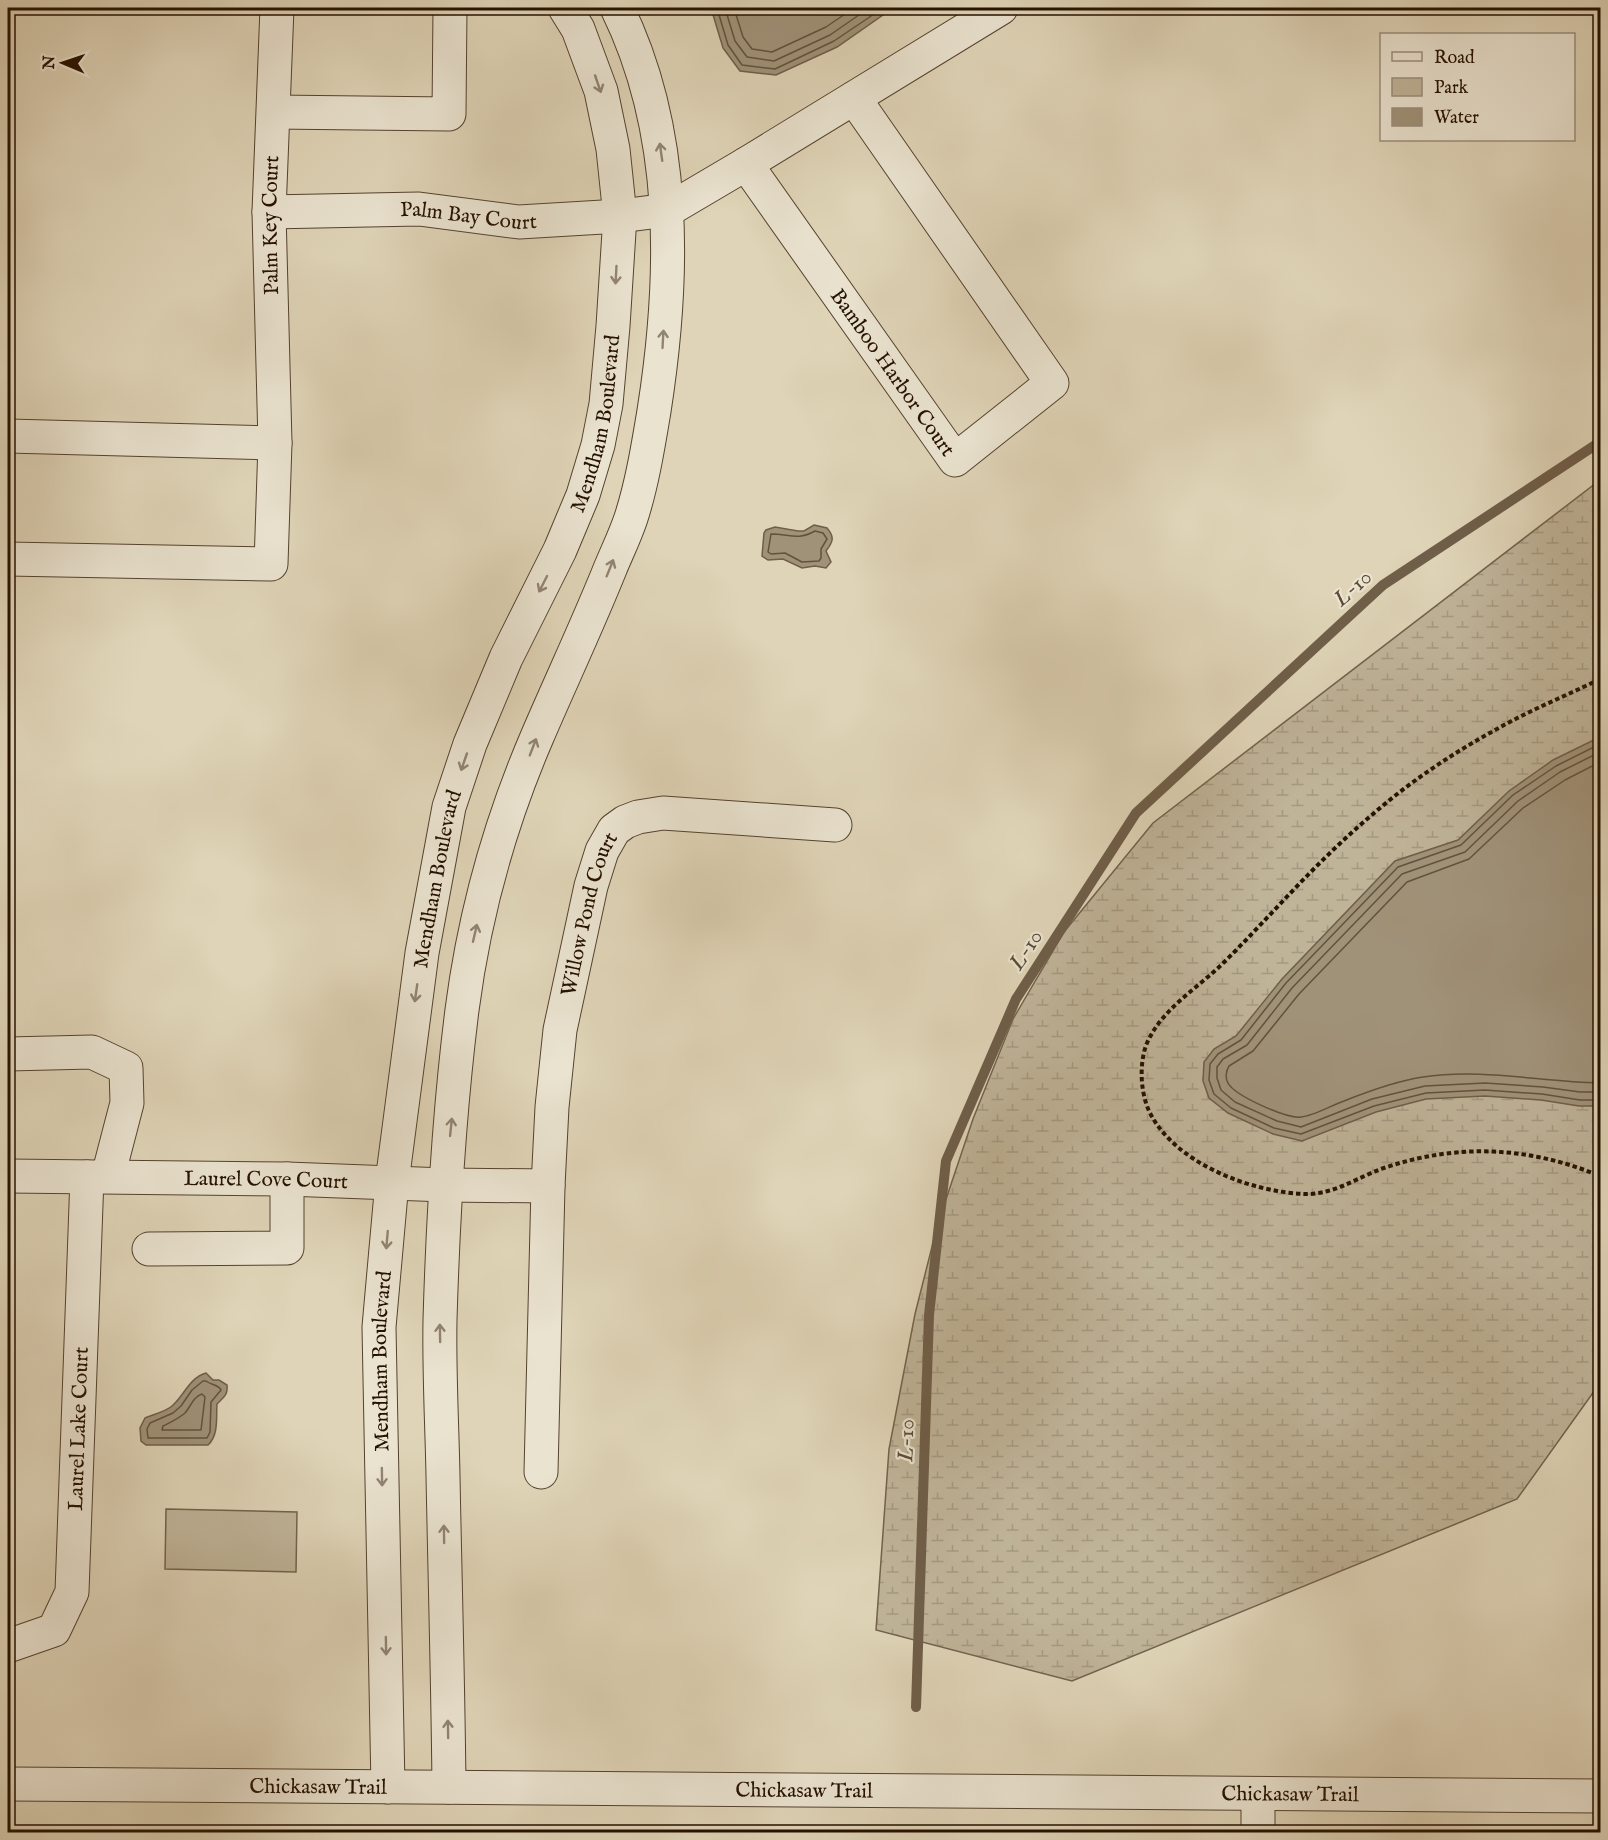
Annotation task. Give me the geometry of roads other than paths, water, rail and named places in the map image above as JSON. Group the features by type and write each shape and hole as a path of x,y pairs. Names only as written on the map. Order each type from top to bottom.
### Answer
{"street":[{"name":"Palm Key Court","path":"8,559 271,564 275,443 269,212 277,8"},
{"path":"274,111 449,114 450,8"},
{"name":"Mendham Boulevard","path":"388,1787 379,1327 392,1182 422,953 449,807 470,744 506,658 560,550 584,495 598,445 606,404 614,326 620,216 613,149 601,91 578,29 566,8"},
{"path":"449,1787 440,1326 445,1185 462,1010 472,948 487,881 509,810 535,742 630,520 640,485 663,355 668,210 660,148 651,105 636,55 617,8"},
{"path":"668,210 1001,8"},
{"name":"Bamboo Harbor Court","path":"746,164 955,460 1052,383 854,98"},
{"name":"Palm Bay Court","path":"269,212 418,209 519,222 620,216 668,210"},
{"path":"8,436 275,443"},
{"name":"Willow Pond Court","path":"541,1472 552,1107 560,1030 591,886 602,851 614,830 638,817 663,813 835,825"},
{"name":"Laurel Lake Court","path":"8,1054 92,1052 126,1068 127,1103 97,1176 72,1592 54,1630 8,1646"},
{"name":"Laurel Cove Court","path":"8,1176 287,1179 445,1185"},
{"path":"148,1249 287,1248 287,1179"},
{"path":"445,1185 548,1186"},
{"name":"Chickasaw Trail","path":"8,1784 1600,1796"},
{"path":"1258,1794 1258,1833"}],"water":[{"path":"711,8 893,8 837,47 776,75 740,71 723,48"},
{"path":"814,525 827,528 832,537 832,542 826,551 831,562 826,568 815,566 802,568 783,559 768,560 762,556 766,530 775,527 804,531"},
{"path":"1600,737 1600,1106 1579,1106 1541,1100 1485,1096 1426,1099 1376,1112 1302,1141 1273,1134 1228,1113 1209,1098 1203,1081 1204,1062 1214,1049 1236,1036 1282,979 1395,861 1458,840 1509,791 1553,760"},
{"path":"206,1373 213,1380 219,1380 227,1385 225,1396 217,1404 217,1420 212,1441 208,1445 146,1445 141,1441 140,1428 145,1418 169,1408 195,1379"}],"waterway":[{"name":"L-10","path":"916,1707 929,1315 946,1161 1016,999 1136,813 1383,585 1600,442"}]}
